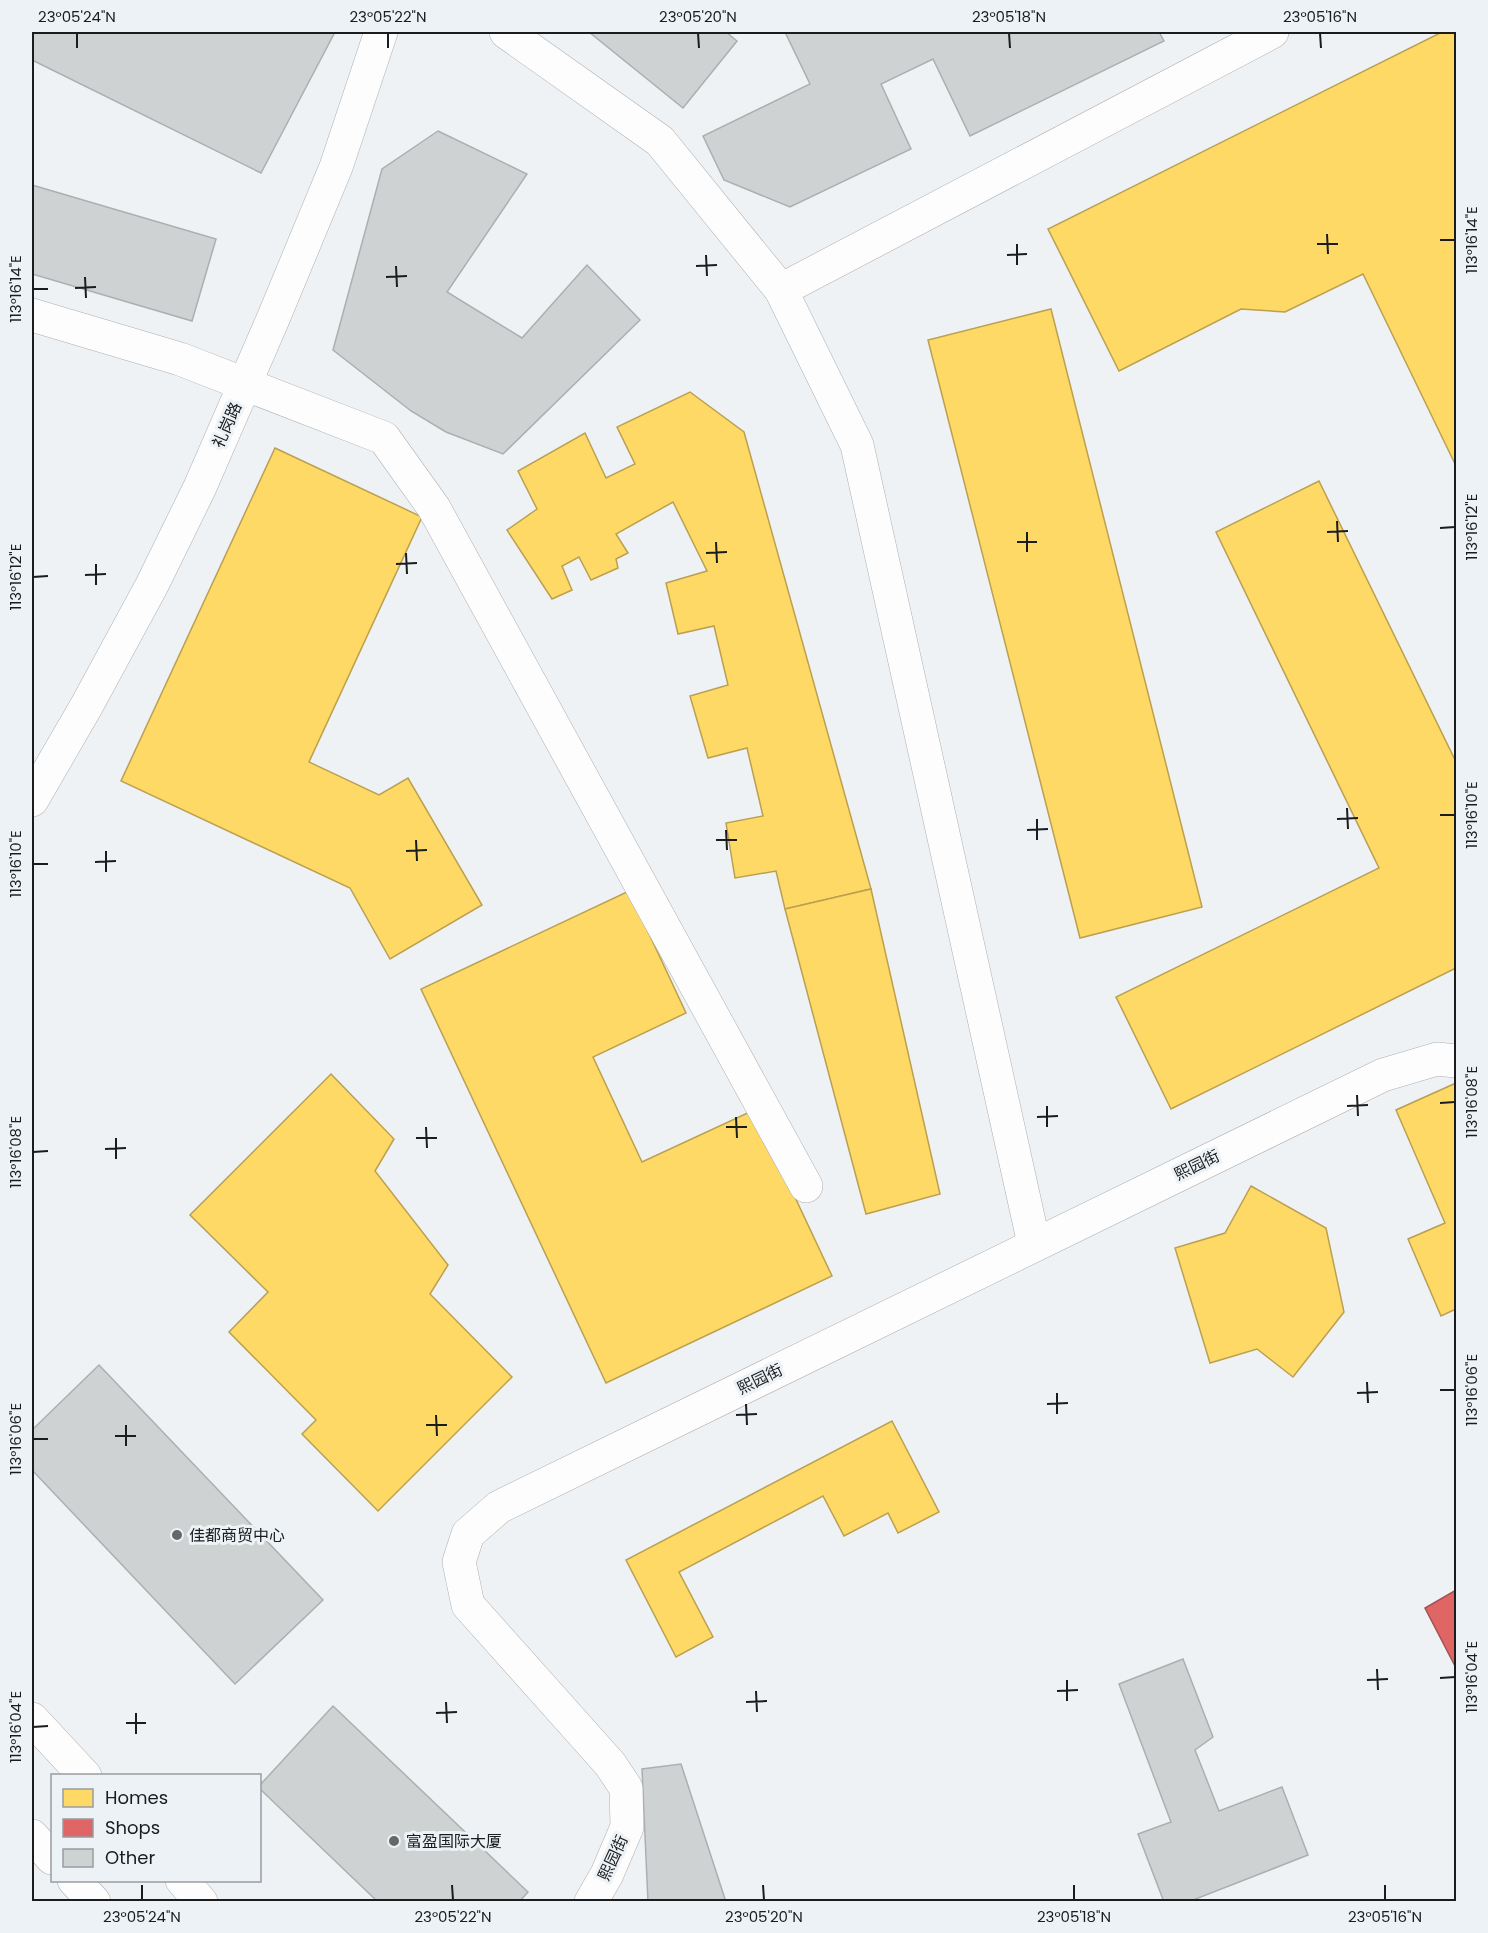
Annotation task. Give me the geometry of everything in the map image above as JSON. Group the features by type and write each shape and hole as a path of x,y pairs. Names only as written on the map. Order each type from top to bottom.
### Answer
{"street":[{"name":"礼岗路","path":"32,800 152,585 200,487 336,167 381,32"},
{"path":"506,32 660,141 781,290 856,445 1034,1245"},
{"path":"781,290 1272,32"},
{"path":"32,315 180,359 384,438 428,499 806,1186"},
{"name":"熙园街","path":"591,1902 607,1874 627,1827 626,1788 610,1764 468,1605 459,1562 468,1534 499,1507 1383,1074 1437,1059 1456,1061"},
{"path":"32,1719 83,1774"},
{"path":"32,1836 51,1857"},
{"path":"75,1882 94,1902"},
{"path":"183,1882 201,1902"}],"building: Homes":[{"path":"1442,32 1456,32 1456,466 1363,274 1285,312 1241,309 1119,371 1048,229"},
{"path":"1051,309 1202,907 1080,938 928,340"},
{"path":"690,392 744,432 871,889 785,909 776,871 735,878 726,823 763,816 747,748 708,758 690,696 728,685 714,626 678,634 666,583 707,571 673,502 616,534 628,553 616,559 618,568 591,580 579,557 562,566 572,590 552,599 507,530 537,509 518,471 585,433 606,478 635,464 617,427"},
{"path":"275,448 422,517 309,762 379,795 408,778 482,905 390,959 350,888 121,781"},
{"path":"1319,481 1456,762 1456,968 1171,1109 1116,997 1379,868 1216,532"},
{"path":"871,889 940,1194 866,1214 785,909"},
{"path":"629,891 686,1013 593,1057 642,1162 754,1110 832,1276 606,1383 421,989"},
{"path":"331,1074 394,1139 375,1171 448,1265 430,1294 512,1377 378,1511 302,1434 316,1420 229,1332 268,1292 190,1215"},
{"path":"1456,1083 1456,1309 1441,1316 1408,1239 1445,1223 1396,1110"},
{"path":"1251,1186 1326,1228 1344,1312 1293,1377 1257,1349 1210,1363 1175,1248 1225,1233"},
{"path":"892,1421 939,1512 898,1533 888,1513 844,1536 823,1496 679,1572 713,1637 676,1657 626,1560"}],"building: Shops":[{"path":"1456,1590 1456,1668 1425,1608"}],"building: Other":[{"path":"32,32 335,32 261,173 32,60"},
{"path":"589,32 726,32 737,41 683,108"},
{"path":"785,32 1159,32 1164,41 970,136 933,59 881,84 911,149 790,207 724,180 703,136 810,84"},
{"path":"438,131 527,174 447,292 522,338 587,265 640,320 503,454 446,432 411,411 333,350 382,169"},
{"path":"32,185 216,239 192,321 32,274"},
{"name":"佳都商贸中心","path":"99,1365 323,1600 235,1684 32,1470 32,1430"},
{"path":"1183,1659 1213,1737 1195,1750 1219,1811 1282,1787 1308,1855 1188,1902 1164,1902 1138,1834 1171,1822 1119,1684"},
{"name":"富盈国际大厦","path":"333,1706 528,1892 519,1902 378,1902 261,1790 261,1784"},
{"path":"681,1764 726,1902 648,1902 642,1769"}],"place":[{"name":"佳都商贸中心","path":"177,1535"},
{"name":"富盈国际大厦","path":"394,1841"}]}
